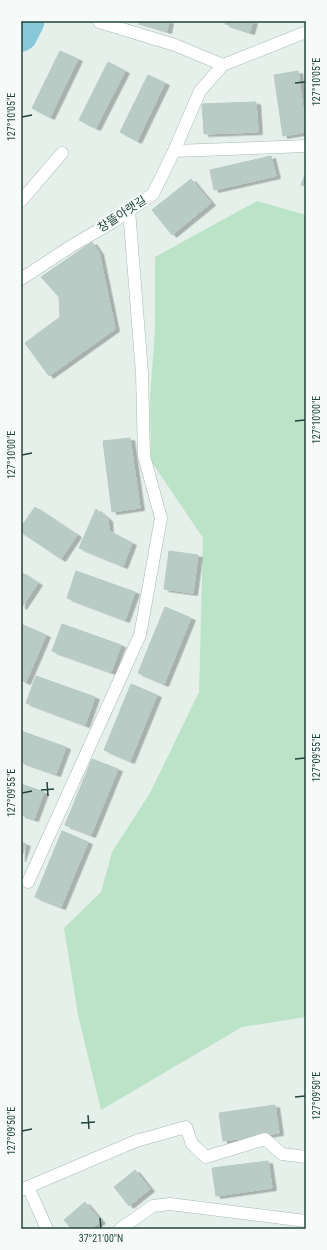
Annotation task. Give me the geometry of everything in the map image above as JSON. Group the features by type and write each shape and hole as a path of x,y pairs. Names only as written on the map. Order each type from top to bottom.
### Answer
{"street":[{"path":"100,21 99,22 175,45 223,65 306,32"},
{"name":"창뜰아랫길","path":"21,278 153,194 174,151 200,91 223,65"},
{"path":"174,151 306,146"},
{"path":"21,201 62,153"},
{"path":"28,882 140,635 161,518 144,456 142,373 129,210"},
{"path":"47,1229 25,1189 136,1141 186,1127 192,1144 206,1157 265,1139 282,1154 306,1157"},
{"path":"120,1229 153,1206 170,1204 306,1221"}],"green space":[{"path":"257,201 306,215 306,1017 242,1027 101,1110 78,1015 64,928 101,892 112,852 150,793 199,692 203,538 151,461 150,396 155,330 155,257"}],"building":[{"path":"134,21 169,21 167,31"},
{"path":"226,21 253,21 250,32 225,24"},
{"path":"60,51 78,59 50,117 32,108"},
{"path":"108,62 125,71 96,128 79,120"},
{"path":"298,71 306,132 283,136 274,75"},
{"path":"148,75 165,83 137,141 120,132"},
{"path":"256,102 258,132 204,134 202,104"},
{"path":"271,156 276,176 214,190 210,170"},
{"path":"306,172 306,186 301,185"},
{"path":"191,179 211,203 172,235 152,210"},
{"path":"92,242 99,252 115,329 49,376 25,343 60,317 59,297 41,277"},
{"path":"130,438 140,508 112,512 103,441"},
{"path":"35,507 77,535 61,559 21,532 21,527"},
{"path":"96,509 108,519 109,531 132,543 123,566 79,548"},
{"path":"169,551 198,555 193,593 164,589"},
{"path":"76,571 135,592 125,620 67,598"},
{"path":"21,572 38,583 22,607 21,606"},
{"path":"165,607 191,618 164,684 138,673"},
{"path":"21,624 46,635 26,682 21,680"},
{"path":"62,624 121,645 111,672 52,651"},
{"path":"36,676 95,697 85,725 26,703"},
{"path":"131,684 157,695 130,761 104,750"},
{"path":"21,731 66,747 56,774 21,762"},
{"path":"92,759 118,769 91,835 65,825"},
{"path":"21,784 44,792 34,819 21,815"},
{"path":"62,831 88,842 61,907 35,897"},
{"path":"21,842 26,844 21,859"},
{"path":"275,1105 279,1133 223,1141 219,1113"},
{"path":"268,1161 272,1188 216,1196 212,1168"},
{"path":"135,1170 150,1189 129,1206 114,1187"},
{"path":"85,1202 101,1221 91,1229 72,1229 64,1220"}],"waterway":[{"path":"21,35 28,21"}]}
